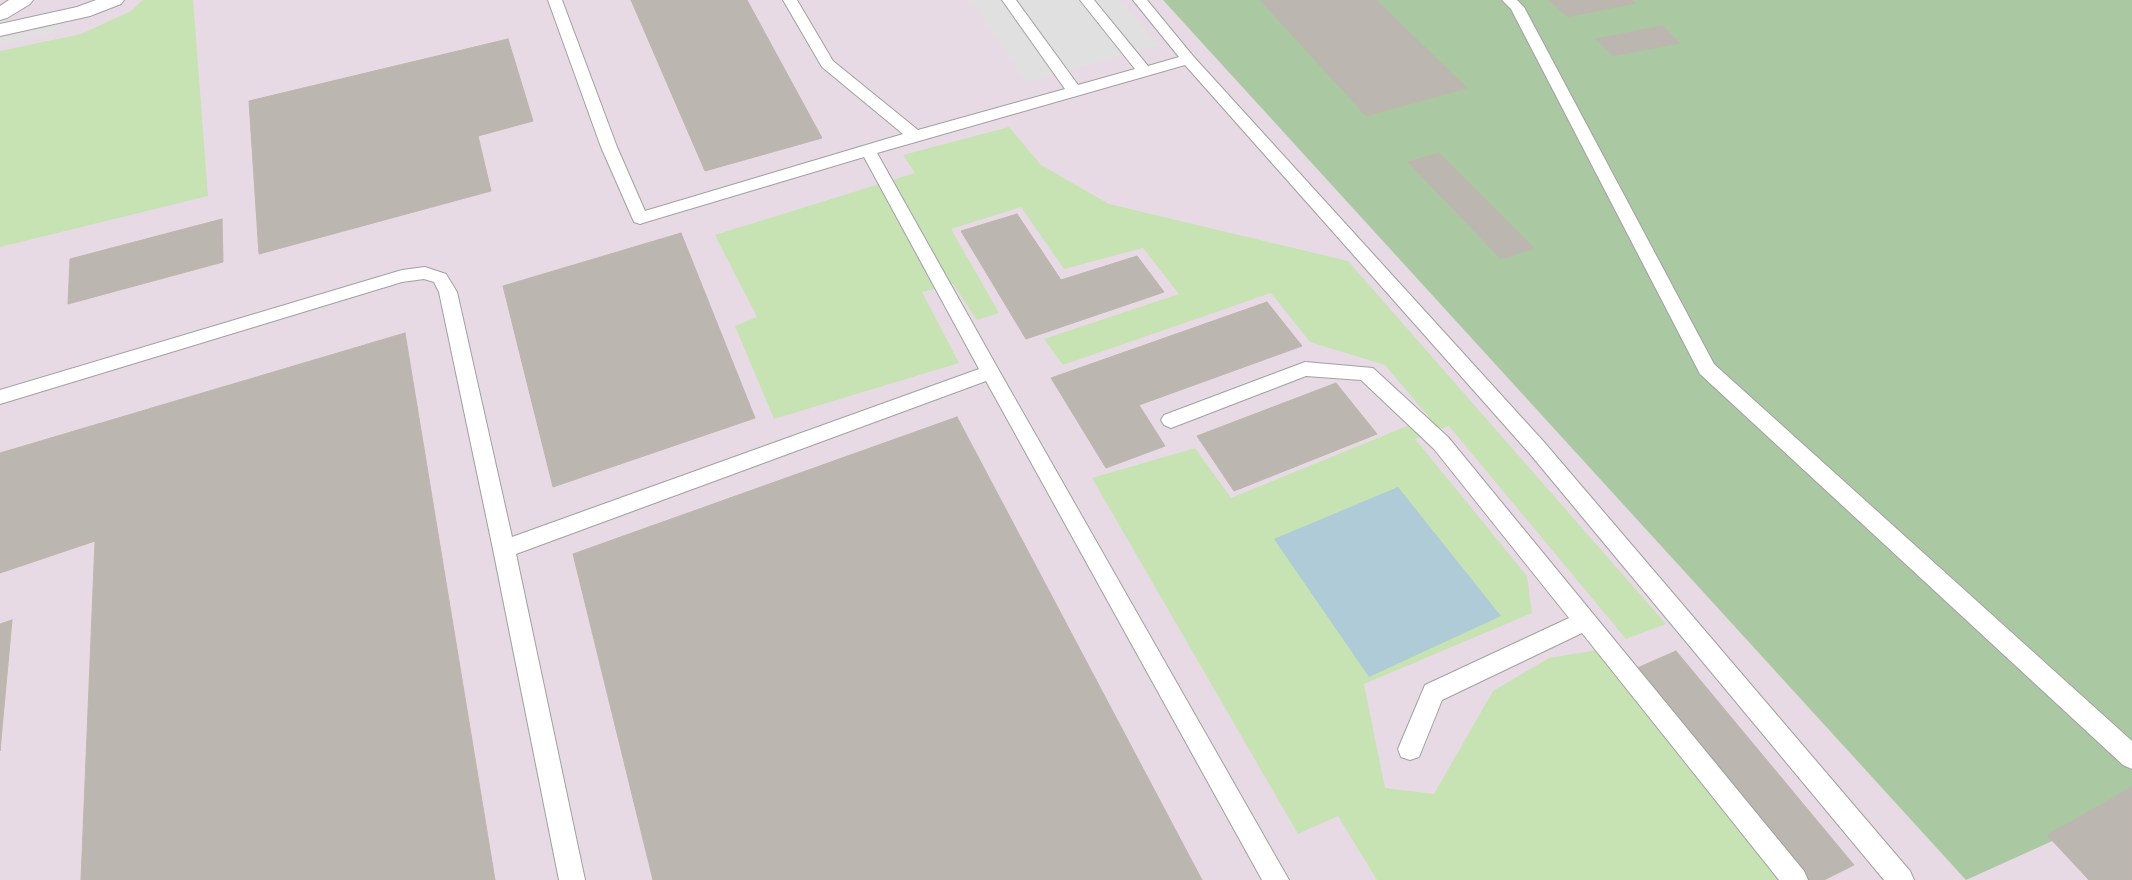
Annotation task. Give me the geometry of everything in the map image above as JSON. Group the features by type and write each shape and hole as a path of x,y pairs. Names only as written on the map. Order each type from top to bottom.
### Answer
{"street":[{"path":"0,14 23,0"},
{"path":"0,30 83,12 114,0"}],"lane":[{"path":"555,0 609,147 640,218 915,136 1188,59"},
{"path":"790,0 827,64 915,136"},
{"path":"1009,0 1074,91"},
{"path":"1086,0 1144,71"},
{"path":"1140,0 1188,59 1537,448 1901,880"},
{"path":"1509,0 1517,6 1708,369 2132,757"},
{"path":"868,150 990,372 1276,880"},
{"path":"0,397 402,276 425,273 440,278 448,292 504,549 572,880"},
{"path":"1171,420 1305,369 1366,373 1441,443 1795,880"},
{"path":"504,549 990,372"},
{"path":"1410,749 1432,693 1586,621"}],"shaded area":[{"path":"0,0 2132,0 2132,880 0,880"},
{"path":"970,0 1120,0 1159,45 1026,82"},
{"path":"65,24 52,33 0,44 0,38"}],"green space":[{"path":"143,0 193,0 208,196 0,247 0,51 81,34 131,11"},
{"path":"1163,0 2132,0 2132,805 1966,880"},
{"path":"1009,127 1041,165 1109,204 1348,261 1666,624 1626,639 1449,426 1415,439 1527,576 1532,613 1364,684 1385,788 1434,794 1493,691 1549,658 1609,648 1793,880 1377,880 1338,816 1298,834 1092,478 1195,448 1231,498 1429,417 1385,365 1310,342 1271,293 1063,365 1044,339 1179,294 1143,248 1064,269 1021,207 951,229 999,313 977,320 953,284 922,292 959,363 774,419 735,326 757,317 715,235 915,173 903,155"}],"water":[{"path":"1398,487 1501,616 1369,677 1274,539"}],"building":[{"path":"631,0 747,0 822,138 705,171"},
{"path":"1260,0 1376,0 1467,88 1366,116"},
{"path":"1549,0 1631,0 1635,3 1568,17"},
{"path":"1662,26 1680,43 1613,56 1596,39"},
{"path":"508,39 533,121 478,136 491,191 259,254 249,101"},
{"path":"1439,153 1534,248 1501,259 1408,162"},
{"path":"1017,214 1061,280 1137,256 1164,292 1026,339 961,231"},
{"path":"222,219 223,262 68,304 70,259"},
{"path":"681,233 755,418 553,487 503,286"},
{"path":"1267,302 1302,346 1139,405 1165,446 1106,468 1051,378"},
{"path":"405,333 495,880 81,880 95,541 0,573 0,453"},
{"path":"1336,383 1377,434 1234,491 1197,436"},
{"path":"957,417 1202,880 653,880 573,554"},
{"path":"12,620 0,751 0,624"},
{"path":"1676,651 1854,865 1824,880 1804,880 1635,669"},
{"path":"2132,787 2132,880 2089,880 2047,835"}]}
